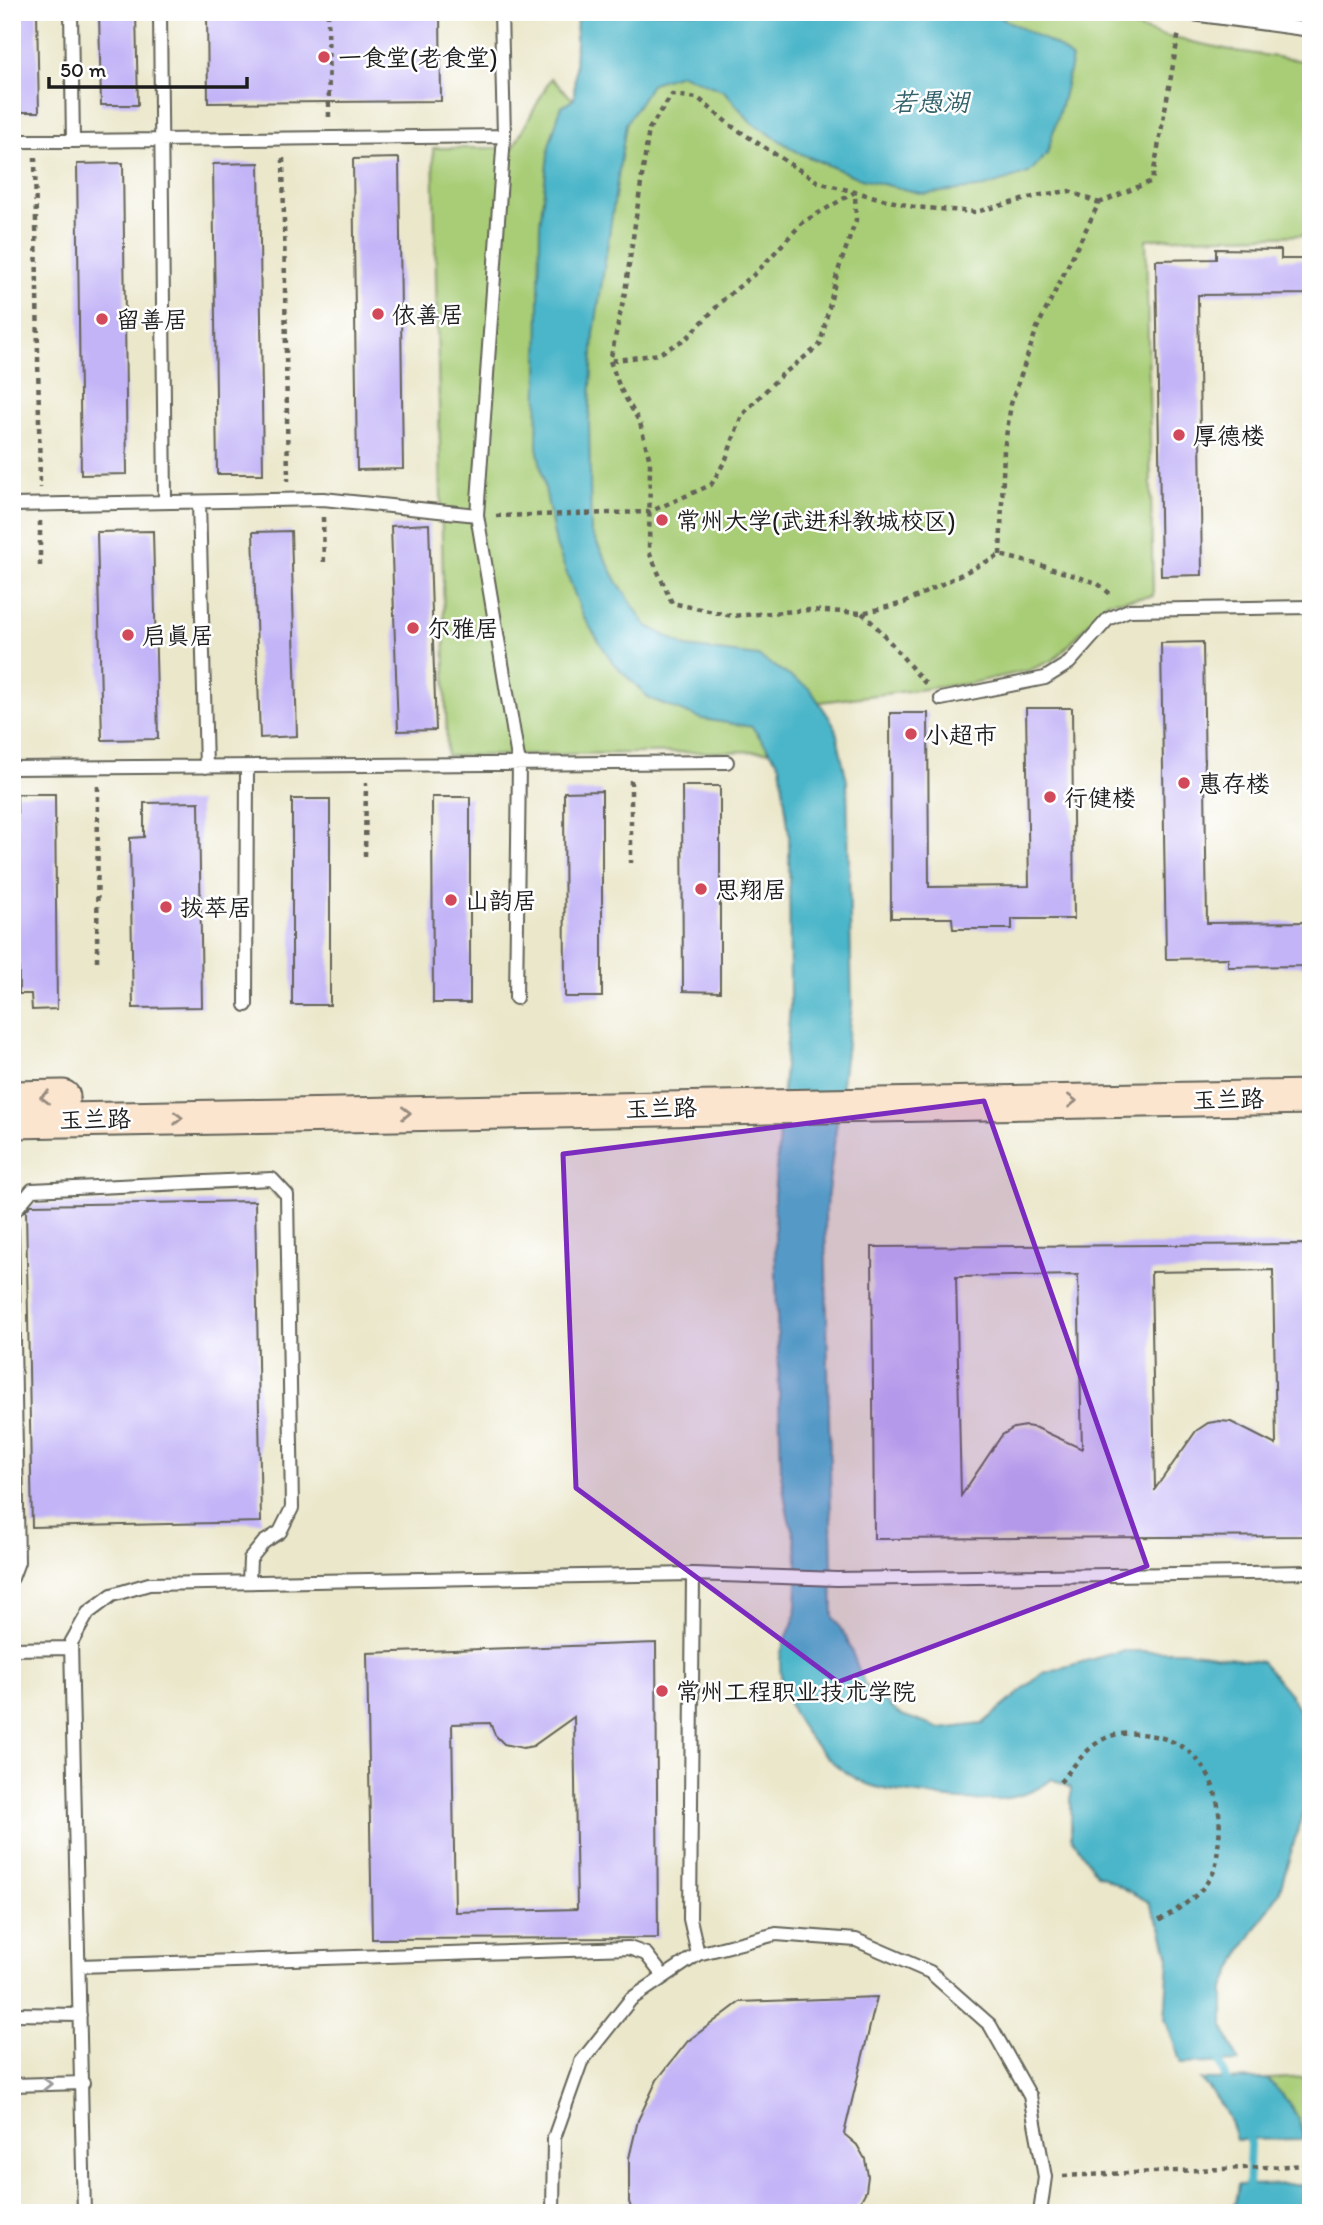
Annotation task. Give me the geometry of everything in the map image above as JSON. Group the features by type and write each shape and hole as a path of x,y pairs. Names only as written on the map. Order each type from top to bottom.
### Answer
{"street":[{"name":"玉兰路","path":"858,1094 1311,1074"},
{"name":"玉兰路","path":"12,1098 858,1094 1311,1097"},
{"name":"玉兰路","path":"12,1121 771,1095"}],"lane":[{"path":"71,12 73,141"},
{"path":"160,12 165,502"},
{"path":"501,12 504,136 477,515 519,764 516,998"},
{"path":"1180,13 1311,30"},
{"path":"12,141 504,136"},
{"path":"12,505 323,499 477,515"},
{"path":"199,502 206,767"},
{"path":"941,699 1045,678 1069,663 1108,619 1129,610 1311,607"},
{"path":"12,768 727,762"},
{"path":"246,1005 247,767"},
{"path":"12,1214 32,1190 272,1179 287,1195 292,1508 279,1532 264,1542 250,1559 249,1582"},
{"path":"12,1229 18,1562 12,1578"},
{"path":"84,2213 71,1643 88,1613 112,1595 149,1584 249,1582 693,1574 790,1579 1311,1572"},
{"path":"693,1574 690,1919 698,1954"},
{"path":"12,1649 71,1648"},
{"path":"553,2213 554,2138 581,2062 631,1999 698,1954 776,1934 856,1940 930,1972 990,2025 1030,2096 1045,2177 1040,2213"},
{"path":"79,1966 629,1948 646,1954 664,1977"},
{"path":"12,2014 80,2015"},
{"path":"12,2085 83,2083"}],"path":[{"path":"328,12 329,102"},
{"path":"1000,555 1004,450 1011,404 1037,328 1099,203 1152,181 1180,13"},
{"path":"1099,203 1069,191 1041,195 976,212 914,207 818,182 730,125 698,98 672,95 649,129 625,292 610,362 620,388 640,423 650,461 649,552 672,603 732,616 809,610 862,613 904,603 1000,555 1097,583 1129,610"},
{"path":"283,138 288,500"},
{"path":"35,141 40,566"},
{"path":"610,362 659,354 687,338 724,299 757,272 803,222 855,192"},
{"path":"513,517 649,512 711,485 726,459 742,415 778,379 820,345 837,274 856,220 855,192"},
{"path":"323,499 324,567"},
{"path":"862,613 883,632 910,667 941,699"},
{"path":"631,763 631,863"},
{"path":"365,856 366,765"},
{"path":"97,961 98,769"},
{"path":"1060,1782 1084,1755 1106,1738 1133,1733 1157,1736 1191,1751 1210,1777 1217,1803 1220,1835 1214,1871 1193,1900 1158,1921"},
{"path":"1045,2177 1308,2165"}],"highlighted area":[{"path":"984,1101 1147,1566 838,1682 576,1488 563,1154"}],"green space":[{"path":"606,12 1090,12 1159,35 1235,51 1311,62 1311,235 1146,239 1153,596 1107,602 1053,660 1030,670 972,683 772,708 773,751 447,756 433,148 513,148 551,78 592,118"},
{"path":"1311,2077 1311,2139 1304,2139 1291,2106 1267,2079"}],"water":[{"name":"若愚湖","path":"577,12 990,12 1059,47 1072,59 1047,154 1029,173 985,187 924,194 861,179 799,153 751,122 724,91 681,74 652,83 626,124 594,334 589,422 591,532 617,581 646,625 686,647 758,656 810,689 835,726 847,781 852,1005 825,1215 833,1617 846,1637 865,1685 899,1714 941,1729 982,1724 1043,1673 1121,1651 1187,1651 1262,1662 1288,1692 1310,1727 1311,1785 1279,1893 1242,1950 1224,1988 1224,2028 1239,2062 1181,2064 1165,2018 1169,1958 1162,1930 1149,1902 1097,1874 1071,1837 1071,1788 1052,1779 1025,1794 977,1801 874,1787 850,1775 819,1749 806,1734 787,1698 780,1660 782,1647 795,1615 797,1562 781,1473 774,1195 790,1006 789,834 780,765 752,727 702,719 650,699 613,663 583,616 556,545 537,447 540,224 549,146 561,107 574,99"},
{"path":"1267,2079 1291,2106 1304,2139 1236,2140 1223,2107 1201,2080"},
{"path":"1305,2184 1296,2213 1229,2213 1235,2202 1238,2185"}],"building":[{"path":"12,12 37,12 39,112 12,112"},
{"path":"99,12 136,12 138,105 101,105"},
{"name":"一食堂(老食堂)","path":"207,12 440,12 441,101 208,103"},
{"name":"依善居","path":"399,158 403,469 357,470 353,159"},
{"name":"留善居","path":"123,163 127,474 81,475 77,164"},
{"path":"259,163 263,474 217,474 213,164"},
{"name":"厚德楼","path":"1216,249 1281,250 1281,259 1311,259 1311,294 1198,295 1202,575 1161,576 1156,260 1216,259"},
{"name":"尔雅居","path":"429,524 436,730 398,731 391,526"},
{"name":"启真居","path":"153,531 158,739 102,740 97,532"},
{"path":"291,531 297,736 260,738 253,532"},
{"name":"惠存楼","path":"1203,642 1207,923 1311,922 1311,966 1228,967 1228,958 1166,959 1161,643"},
{"path":"1026,708 1072,708 1074,919 1012,919 1012,929 953,929 952,918 891,918 890,713 928,713 929,887 1029,886"},
{"name":"思翔居","path":"682,786 720,786 720,992 683,991"},
{"path":"602,791 602,997 565,997 564,792"},
{"path":"17,794 55,794 57,1009 32,1010 31,994 19,994"},
{"name":"山韵居","path":"432,797 470,797 470,1003 433,1003"},
{"path":"292,799 330,799 330,1005 292,1005"},
{"name":"拔萃居","path":"199,802 202,1007 133,1008 130,838 144,837 144,803"},
{"path":"255,1201 261,1522 32,1527 26,1210 31,1205"},
{"path":"1311,1244 1311,1536 874,1539 872,1247","holes":["1273,1270 1276,1445 1231,1422 1208,1423 1196,1431 1155,1489 1151,1272","1078,1275 1082,1449 1037,1428 1014,1428 1002,1435 961,1496 956,1277"]},
{"path":"656,1643 658,1938 372,1939 367,1653","holes":["574,1717 577,1909 455,1912 452,1724 490,1723 495,1735 504,1744 523,1748 533,1746"]},
{"path":"877,1997 844,2134 857,2145 865,2159 868,2176 866,2191 851,2213 633,2213 629,2202 629,2158 638,2120 657,2080 688,2041 740,2002"}],"waterway":[{"path":"1217,2054 1229,2088"},
{"path":"1246,2133 1250,2144 1247,2213"}],"place":[{"name":"一食堂(老食堂)","path":"324,57"},
{"name":"依善居","path":"378,314"},
{"name":"留善居","path":"102,319"},
{"name":"厚德楼","path":"1179,435"},
{"name":"常州大学(武进科教城校区)","path":"662,520"},
{"name":"尔雅居","path":"413,628"},
{"name":"启真居","path":"128,635"},
{"name":"小超市","path":"911,734"},
{"name":"惠存楼","path":"1184,783"},
{"name":"行健楼","path":"1050,797"},
{"name":"思翔居","path":"701,889"},
{"name":"山韵居","path":"451,900"},
{"name":"拔萃居","path":"166,907"},
{"name":"常州工程职业技术学院","path":"662,1691"}]}
